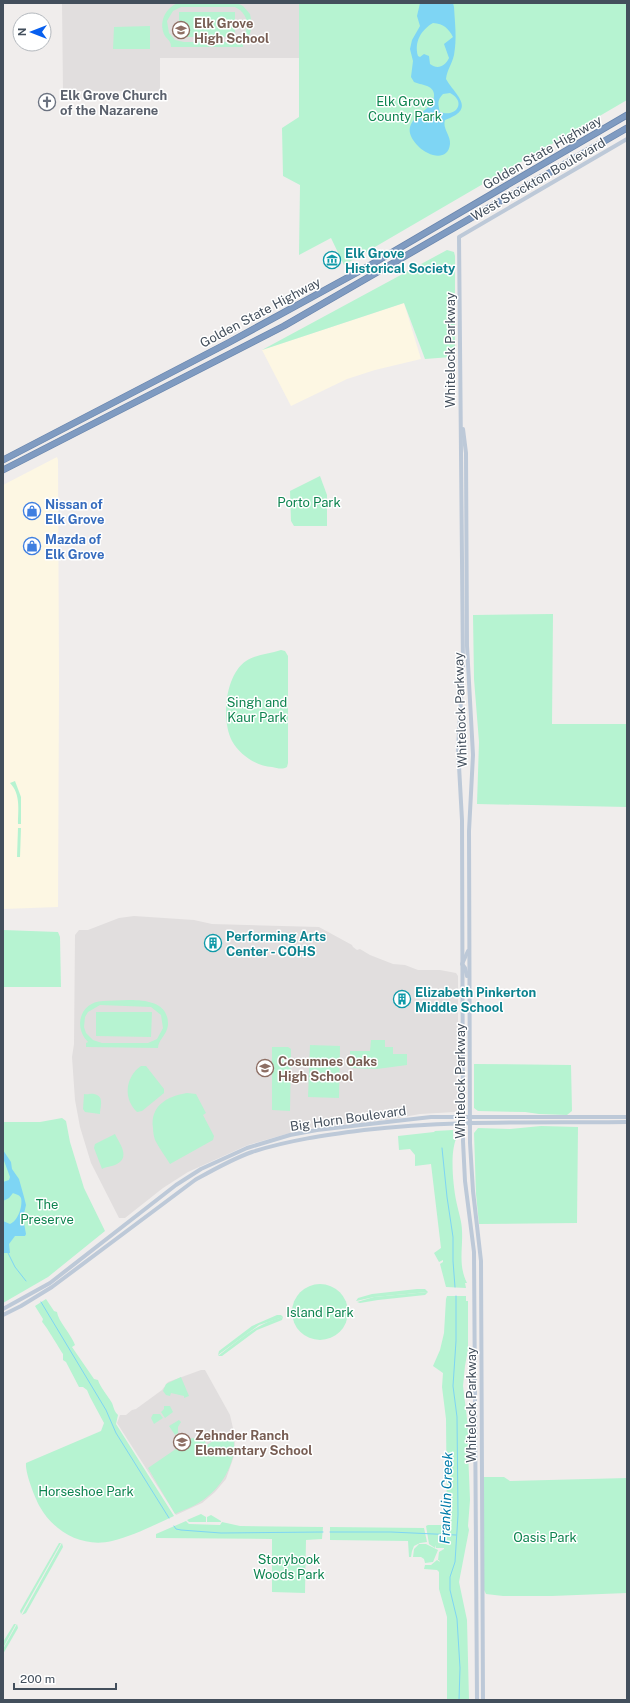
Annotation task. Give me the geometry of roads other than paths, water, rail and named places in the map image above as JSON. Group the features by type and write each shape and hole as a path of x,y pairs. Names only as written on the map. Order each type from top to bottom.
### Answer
{"highway":[{"name":"Golden State Highway","path":"3,460 228,343 367,267 627,115"},
{"name":"Golden State Highway","path":"3,470 284,326 627,128"}],"main road":[{"name":"West Stockton Boulevard","path":"459,237 627,139"},
{"name":"Whitelock Parkway","path":"459,237 463,675 458,748 462,820 463,1166 474,1252 475,1279 477,1700"},
{"name":"Whitelock Parkway","path":"461,414 466,453 467,638 473,749 469,831 470,1123 473,1191 480,1261 483,1700"},
{"path":"469,941 466,957 462,964 467,973 467,996 469,1011"},
{"name":"Big Horn Boulevard","path":"3,1309 50,1283 186,1178 247,1148 317,1130 423,1117 627,1117"},
{"name":"Big Horn Boulevard","path":"3,1315 52,1287 194,1180 214,1169 250,1153 292,1141 317,1136 402,1126 463,1123 627,1122"}],"water":[{"path":"420,3 453,3 456,31 455,49 446,79 459,97 462,107 455,116 445,120 444,123 450,144 446,153 437,156 427,153 419,147 412,137 410,129 412,123 417,117 429,107 433,101 434,94 431,89 426,86 414,82 411,77 413,61 410,49 412,40 420,26 417,16","holes":["433,23 440,24 445,27 453,37 444,44 449,58 443,65 438,67 430,64 429,56 424,54 420,57 418,56 417,51 418,41 422,33","450,93 455,97 459,105 455,111 451,113 440,112 438,104 440,98 443,94"]},
{"path":"3,1150 11,1162 12,1169 19,1179 26,1205 23,1218 26,1234 25,1236 15,1236 9,1244 10,1253 3,1253 3,1221 10,1224 15,1220 19,1213 21,1198 13,1193 9,1198 3,1201 3,1182 9,1180 10,1177 3,1158"}],"waterway":[{"name":"Franklin Creek","path":"442,1148 453,1237 455,1287"},
{"path":"8,1253 15,1267 26,1281"},
{"name":"Franklin Creek","path":"456,1296 456,1341 453,1386 457,1417 458,1515 455,1562 450,1577 450,1590 457,1619 460,1668 459,1700"},
{"path":"41,1302 106,1410 116,1433 169,1518"},
{"path":"174,1526 176,1529 181,1530 221,1533 323,1532"},
{"path":"330,1532 391,1532 456,1535"}],"place":[{"name":"Elk Grove High School","path":"181,30"},
{"name":"Elk Grove Church of the Nazarene","path":"47,102"},
{"name":"Elk Grove Historical Society","path":"332,260"},
{"name":"Nissan of Elk Grove","path":"32,511"},
{"name":"Mazda of Elk Grove","path":"32,546"},
{"name":"Performing Arts Center - COHS","path":"213,943"},
{"name":"Elizabeth Pinkerton Middle School","path":"402,999"},
{"name":"Cosumnes Oaks High School","path":"265,1068"},
{"name":"Zehnder Ranch Elementary School","path":"182,1442"}],"park label":[{"name":"Elk Grove County Park","path":"405,108"},
{"name":"Porto Park","path":"309,502"},
{"name":"Singh and Kaur Park","path":"257,710"},
{"name":"The Preserve","path":"47,1212"},
{"name":"Island Park","path":"320,1312"},
{"name":"Horseshoe Park","path":"86,1491"},
{"name":"Oasis Park","path":"545,1537"},
{"name":"Storybook Woods Park","path":"289,1566"}]}
